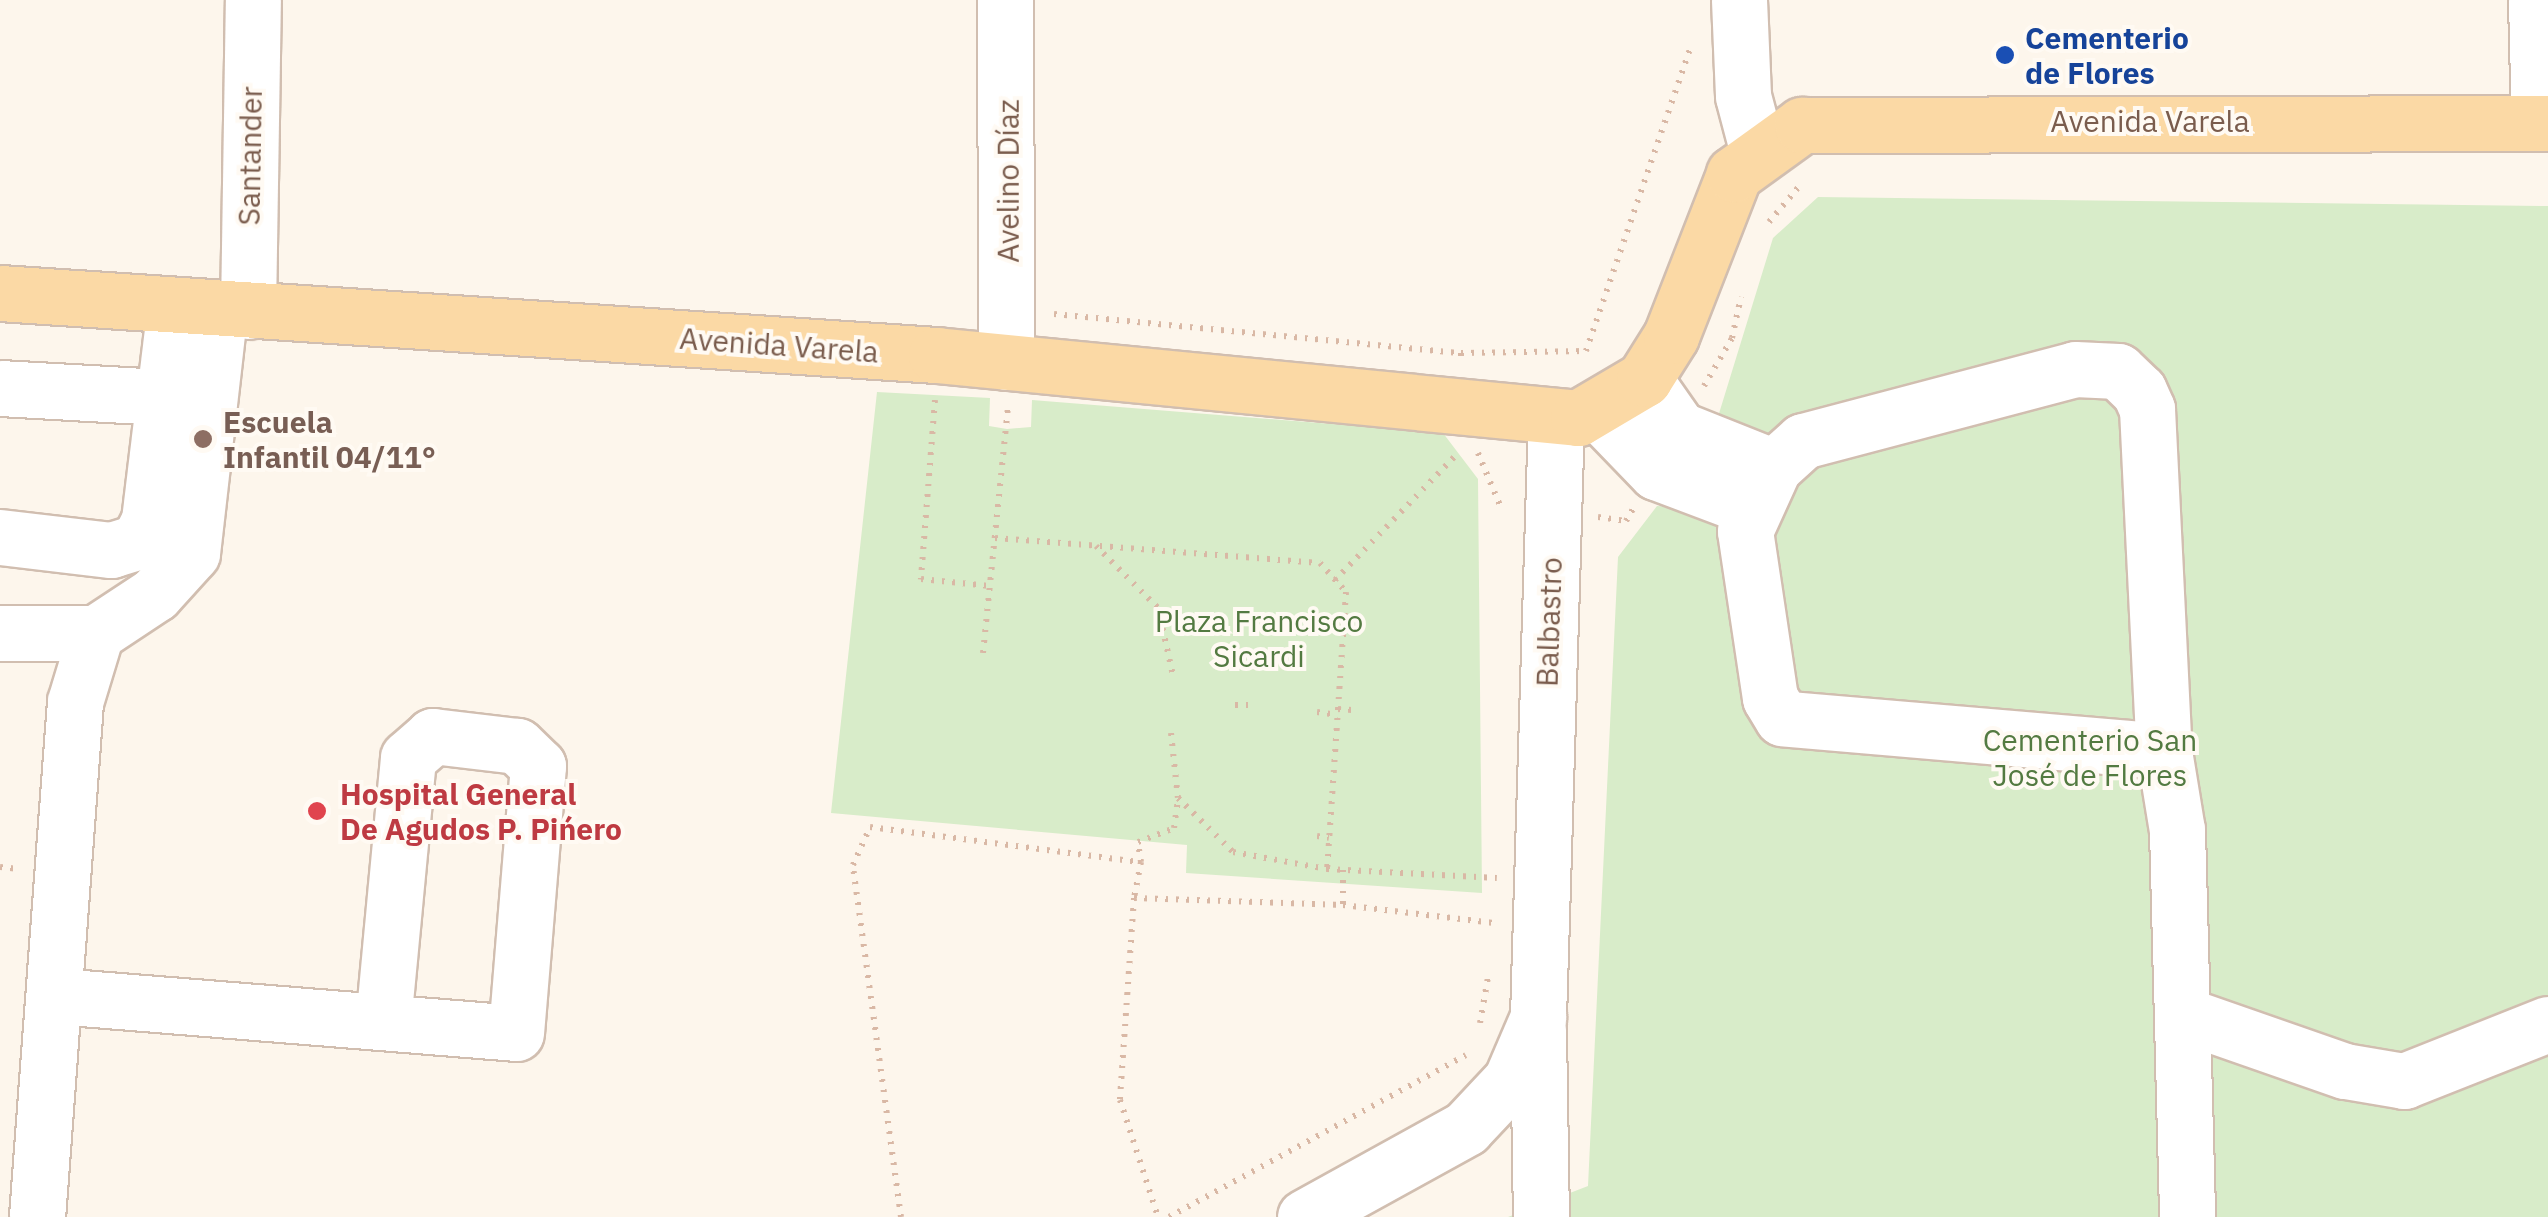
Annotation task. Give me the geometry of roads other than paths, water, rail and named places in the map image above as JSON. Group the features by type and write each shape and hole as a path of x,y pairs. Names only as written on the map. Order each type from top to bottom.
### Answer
{"main road":[{"name":"Avenida Varela","path":"1758,149 1802,125 2544,123"},
{"path":"1577,416 1644,380 1671,336 1718,204 1758,149"},
{"name":"Avenida Varela","path":"0,293 936,354 1577,416"}],"street":[{"name":"Santander","path":"189,399 215,308 252,0"},
{"name":"Avelino Díaz","path":"1006,0 1006,362"},
{"path":"1739,0 1743,96 1758,149"},
{"path":"2536,0 2544,123"},
{"path":"2164,751 1782,718 1770,698 1745,531 1764,488 1819,436 2075,369 2118,371 2148,409 2164,751 2184,1015 2187,1217"},
{"path":"1644,380 1679,429 1764,488"},
{"path":"0,388 189,399"},
{"path":"0,537 111,550 138,542 189,399"},
{"path":"0,632 96,633 155,594 192,553 189,399"},
{"path":"1577,416 1656,472 1764,488"},
{"name":"Balbastro","path":"1305,1217 1466,1128 1511,1080 1538,1017 1577,416"},
{"path":"37,1217 57,996 75,702 96,633"},
{"path":"57,996 516,1033 538,766 517,746 433,736 408,758 383,1022"},
{"path":"2184,1015 2344,1071 2404,1080 2548,1024"},
{"path":"1538,1017 1540,1217"}],"place":[{"name":"Cementerio de Flores","path":"2005,55"},
{"name":"Escuela Infantil 04/11°","path":"203,439"},
{"name":"Hospital General De Agudos P. Pińero","path":"317,811"}],"park label":[{"name":"Plaza Francisco Sicardi","path":"1259,638"},
{"name":"Cementerio San José de Flores","path":"2090,757"}]}
